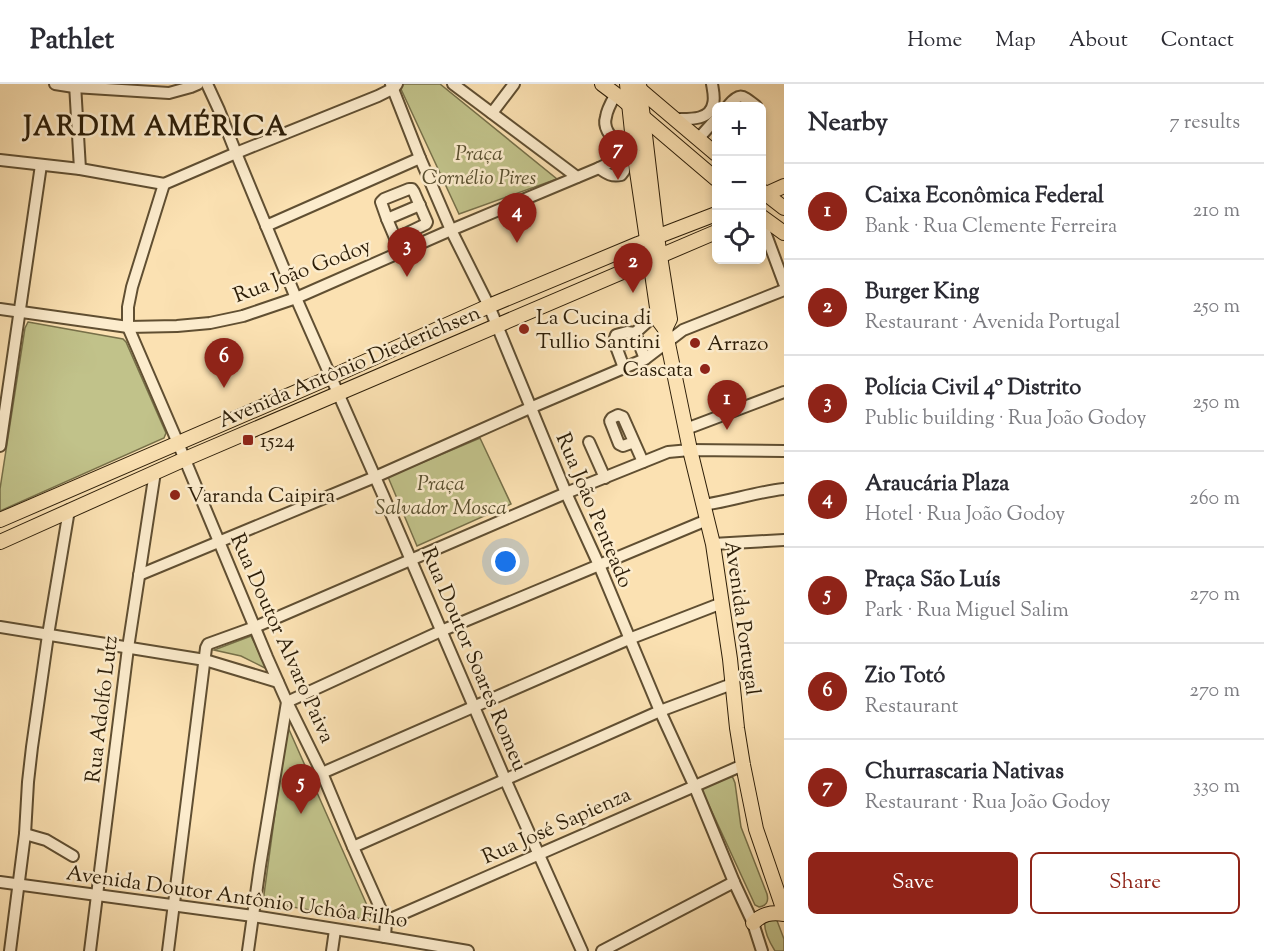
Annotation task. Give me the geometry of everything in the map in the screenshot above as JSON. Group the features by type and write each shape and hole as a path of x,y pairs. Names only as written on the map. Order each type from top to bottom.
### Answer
{"main road":[{"path":"602,84 712,175"},
{"path":"635,85 712,150"},
{"name":"Avenida Portugal","path":"635,85 630,105 630,149 670,319 666,336"},
{"name":"Avenida Portugal","path":"635,85 643,117 652,239"},
{"path":"766,193 784,186"},
{"path":"766,196 783,206"},
{"path":"766,212 783,206"},
{"name":"Avenida Antônio Diederichsen","path":"0,520 489,306 712,216"},
{"name":"Avenida Antônio Diederichsen","path":"0,542 185,459 712,234"},
{"name":"Avenida Portugal","path":"655,257 659,321 666,336 713,544 743,765 756,829 784,913"},
{"path":"753,923 766,914 784,913"}],"street":[{"path":"55,84 169,93 198,84"},
{"name":"Rua Doutor Soares Romeu","path":"207,84 296,298 582,951"},
{"path":"453,84 577,177"},
{"path":"492,113 514,84"},
{"path":"675,119 695,119 710,110 714,103 712,84"},
{"path":"0,160 80,169 164,184 378,96 394,85"},
{"name":"Rua João Penteado","path":"394,85 420,158 451,230 489,306 566,493 753,923 762,951"},
{"path":"74,86 80,169"},
{"path":"599,168 607,174 621,175 630,149 606,130 606,117 616,94"},
{"path":"732,102 736,97 741,96 751,102"},
{"path":"698,139 712,124"},
{"name":"Rua João Godoy","path":"0,309 128,327 210,323 243,316 296,298 599,168 630,149"},
{"path":"266,226 420,158"},
{"path":"0,446 41,165"},
{"name":"Rua Doutor Alvaro Paiva","path":"164,184 132,287 128,307 128,327 278,682 322,772 386,921 385,937"},
{"path":"395,239 426,224 427,220 412,189 381,202 387,219 395,239 401,252"},
{"path":"387,219 420,205"},
{"path":"776,230 784,283"},
{"path":"139,575 375,477 645,359 666,336 784,290"},
{"path":"636,336 658,312"},
{"path":"624,368 614,341 616,335 627,332 636,336 645,359"},
{"path":"686,429 784,392"},
{"path":"589,442 605,478"},
{"path":"634,442 643,462"},
{"path":"168,951 208,644 255,627 566,493 668,452 690,450 784,451"},
{"name":"Rua Adolfo Lutz","path":"90,951 128,648 155,472"},
{"path":"703,505 784,489"},
{"path":"10,951 25,834 28,782 48,635 69,510"},
{"path":"248,951 287,702 441,631 707,520"},
{"path":"713,544 784,540"},
{"path":"322,772 629,639 722,603"},
{"path":"0,627 205,660 278,682"},
{"path":"353,847 660,711 732,684"},
{"name":"Rua José Sapienza","path":"386,921 743,765"},
{"path":"25,834 46,840 73,856"},
{"name":"Avenida Doutor Antônio Uchôa Filho","path":"0,882 253,916 385,937 447,950 468,951"},
{"path":"602,951 734,882"},
{"path":"332,951 335,930"}],"green space":[{"name":"Praça Cornélio Pires","path":"403,84 440,84 557,179 459,214 400,87"},
{"path":"28,322 123,339 166,433 164,438 0,511 0,489 25,328"},
{"name":"Praça Salvador Mosca","path":"480,438 511,504 417,546 388,477"},
{"path":"251,636 267,669 241,656 214,650"},
{"path":"287,725 374,921 263,902"},
{"path":"730,775 735,783 741,827 767,894 765,905 759,907 755,905 701,788"},
{"path":"776,918 784,939 784,951 775,951 766,932 765,920"}],"place":[{"name":"Churrascaria Nativas","path":"618,180"},
{"name":"Araucária Plaza","path":"517,243"},
{"name":"Polícia Civil 4º Distrito","path":"407,277"},
{"name":"Burger King","path":"633,293"},
{"name":"La Cucina di Tullio Santini","path":"524,329"},
{"name":"Arrazo","path":"695,343"},
{"name":"Cascata","path":"705,369"},
{"name":"Zio Totó","path":"224,388"},
{"name":"Caixa Econômica Federal","path":"727,430"},
{"name":"1524","path":"248,440"},
{"name":"Varanda Caipira","path":"175,495"},
{"name":"Praça São Luís","path":"301,814"}],"district":[{"name":"JARDIM AMÉRICA","path":"156,126"}]}
